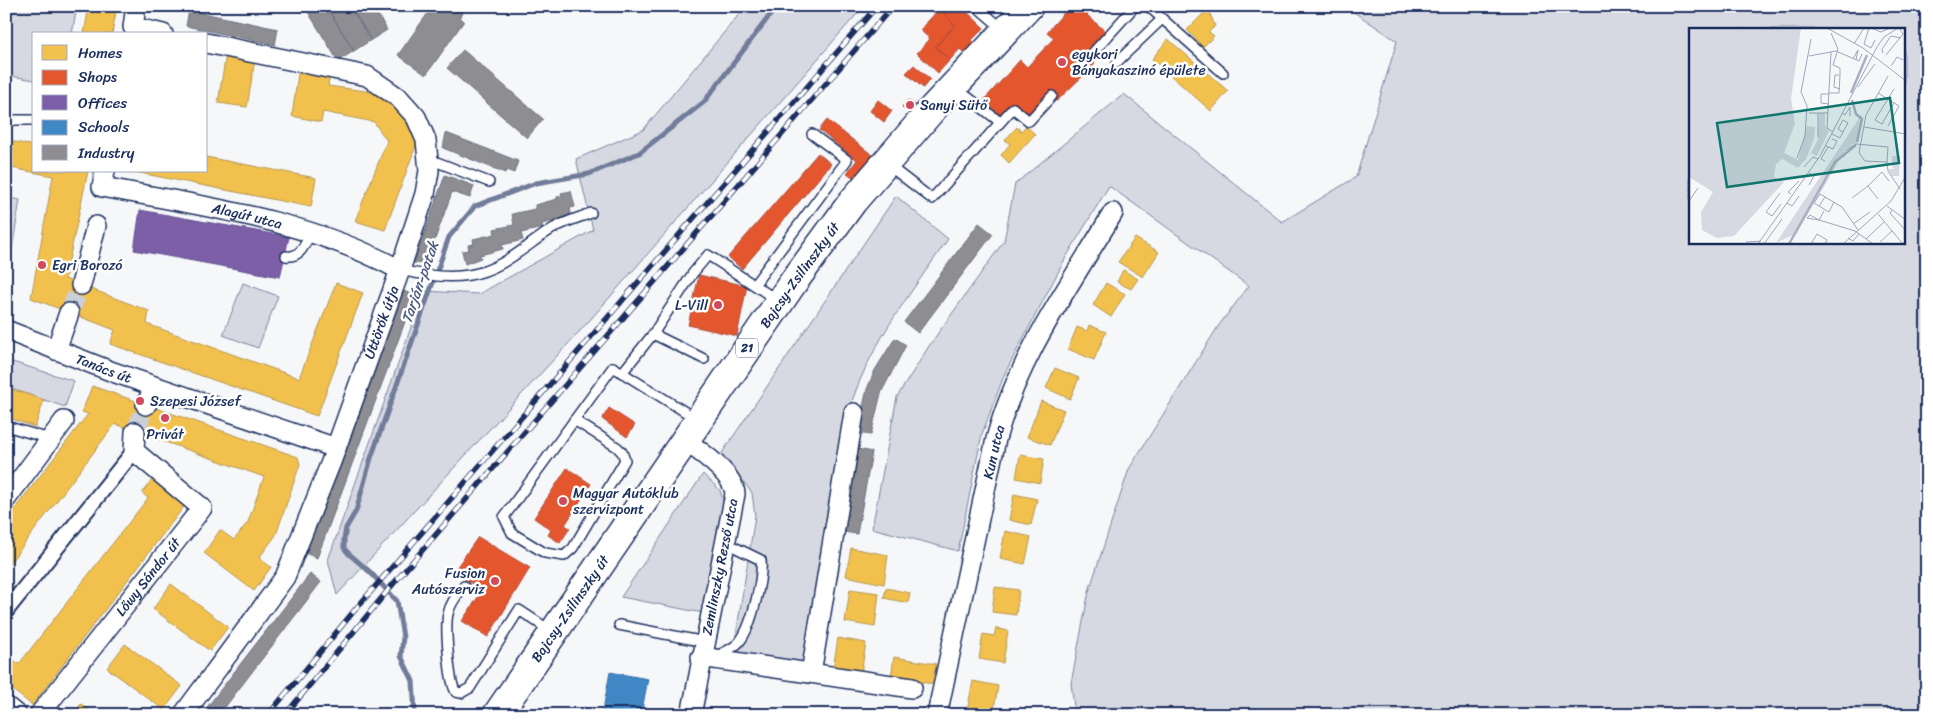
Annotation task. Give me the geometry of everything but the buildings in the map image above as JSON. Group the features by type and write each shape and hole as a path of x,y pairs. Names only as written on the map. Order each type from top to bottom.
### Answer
{"main road":[{"name":"Bajcsy-Zsilinszky út","path":"497,715 555,633 584,585 691,430 853,201 885,163 1029,6"}],"street":[{"path":"132,31 136,6"},
{"name":"Úttörők útja","path":"183,715 285,577 336,448 400,270 425,194 429,159 426,140 416,117 399,98 366,76 208,43"},
{"name":"Alagút utca","path":"105,172 102,187 237,213 311,232 354,248 400,270"},
{"name":"Kun utca","path":"937,715 996,439 1008,400 1038,339 1113,214"},
{"path":"80,285 96,226"},
{"path":"56,350 70,314"},
{"name":"Tanács út","path":"10,332 154,387 336,448"},
{"path":"146,406 154,387"},
{"path":"811,673 854,413"},
{"path":"6,499 64,421"},
{"name":"Zemlinszky Rezső utca","path":"691,430 735,488 706,652 691,715"},
{"path":"6,611 134,452 135,432"},
{"name":"Lőwy Sándor út","path":"39,715 202,508 134,452"},
{"path":"706,652 811,673 912,688"},
{"path":"6,706 17,715"}],"lane":[{"path":"1088,58 1135,6"},
{"path":"1148,6 1224,73"},
{"path":"979,7 1006,31"},
{"path":"1117,62 1162,19"},
{"path":"954,87 1000,122"},
{"path":"885,163 932,199 1014,108 1029,121 1052,96"},
{"path":"6,122 32,120"},
{"path":"754,285 847,160 812,134"},
{"path":"429,159 489,182"},
{"path":"400,270 421,275 470,275 492,268 519,254 553,228 591,213"},
{"path":"286,256 292,257 300,253 311,232"},
{"path":"622,373 653,334 693,273 708,255 780,302"},
{"path":"653,334 704,359"},
{"path":"574,420 617,448 622,452 626,460 573,548 564,556 550,556 512,533 504,517 574,420 613,367 691,430"},
{"path":"6,426 51,440"},
{"path":"619,625 706,652 740,642 752,612 762,572 761,560 726,543"},
{"path":"464,586 450,607 448,618 451,682 456,692 466,691 470,688 519,610 555,633"}],"shaded area":[{"path":"6,6 77,6 72,32 32,32 32,80 6,75"},
{"path":"746,6 864,6 590,320 337,595 328,560 424,291 479,294 593,230 576,159 643,130"},
{"path":"1345,6 1927,6 1927,715 1075,715 1071,683 1089,591 1129,469 1219,325 1249,286 1109,186 1065,259 1005,373 982,434 958,551 872,528 897,397 931,343 1004,241 1015,184 1124,94 1282,222 1356,177 1397,41"},
{"path":"896,196 948,239 890,324 865,369 855,393 847,418 807,666 733,654 755,516 752,493 722,453"},
{"path":"6,197 20,200 6,287"},
{"path":"243,283 278,296 258,348 223,335"},
{"path":"6,360 74,381 65,407 6,387"},
{"path":"703,474 720,490 724,504 703,613 621,597"}],"waterway":[{"name":"Tarján-patak","path":"415,715 413,681 401,656 403,637 397,601 370,572 348,553 344,548 344,539 346,528 356,511 371,458 449,237 475,206 536,183 589,174 639,153 704,102 777,6"}],"tunnel":[{"path":"69,313 81,285"},
{"path":"135,432 146,405"}],"railway":[{"path":"268,715 354,611 877,6"},
{"path":"285,715 394,583 893,6"}],"place":[{"name":"egykori Bányakaszinó épülete","path":"1062,62"},
{"name":"Sanyi Sütő","path":"910,105"},
{"name":"Egri Borozó","path":"42,265"},
{"name":"L-Vill","path":"718,305"},
{"name":"Szepesi József","path":"140,401"},
{"name":"Privát","path":"165,418"},
{"name":"Magyar Autóklub szervizpont","path":"563,501"},
{"name":"Fusion Autószerviz","path":"495,581"}]}
